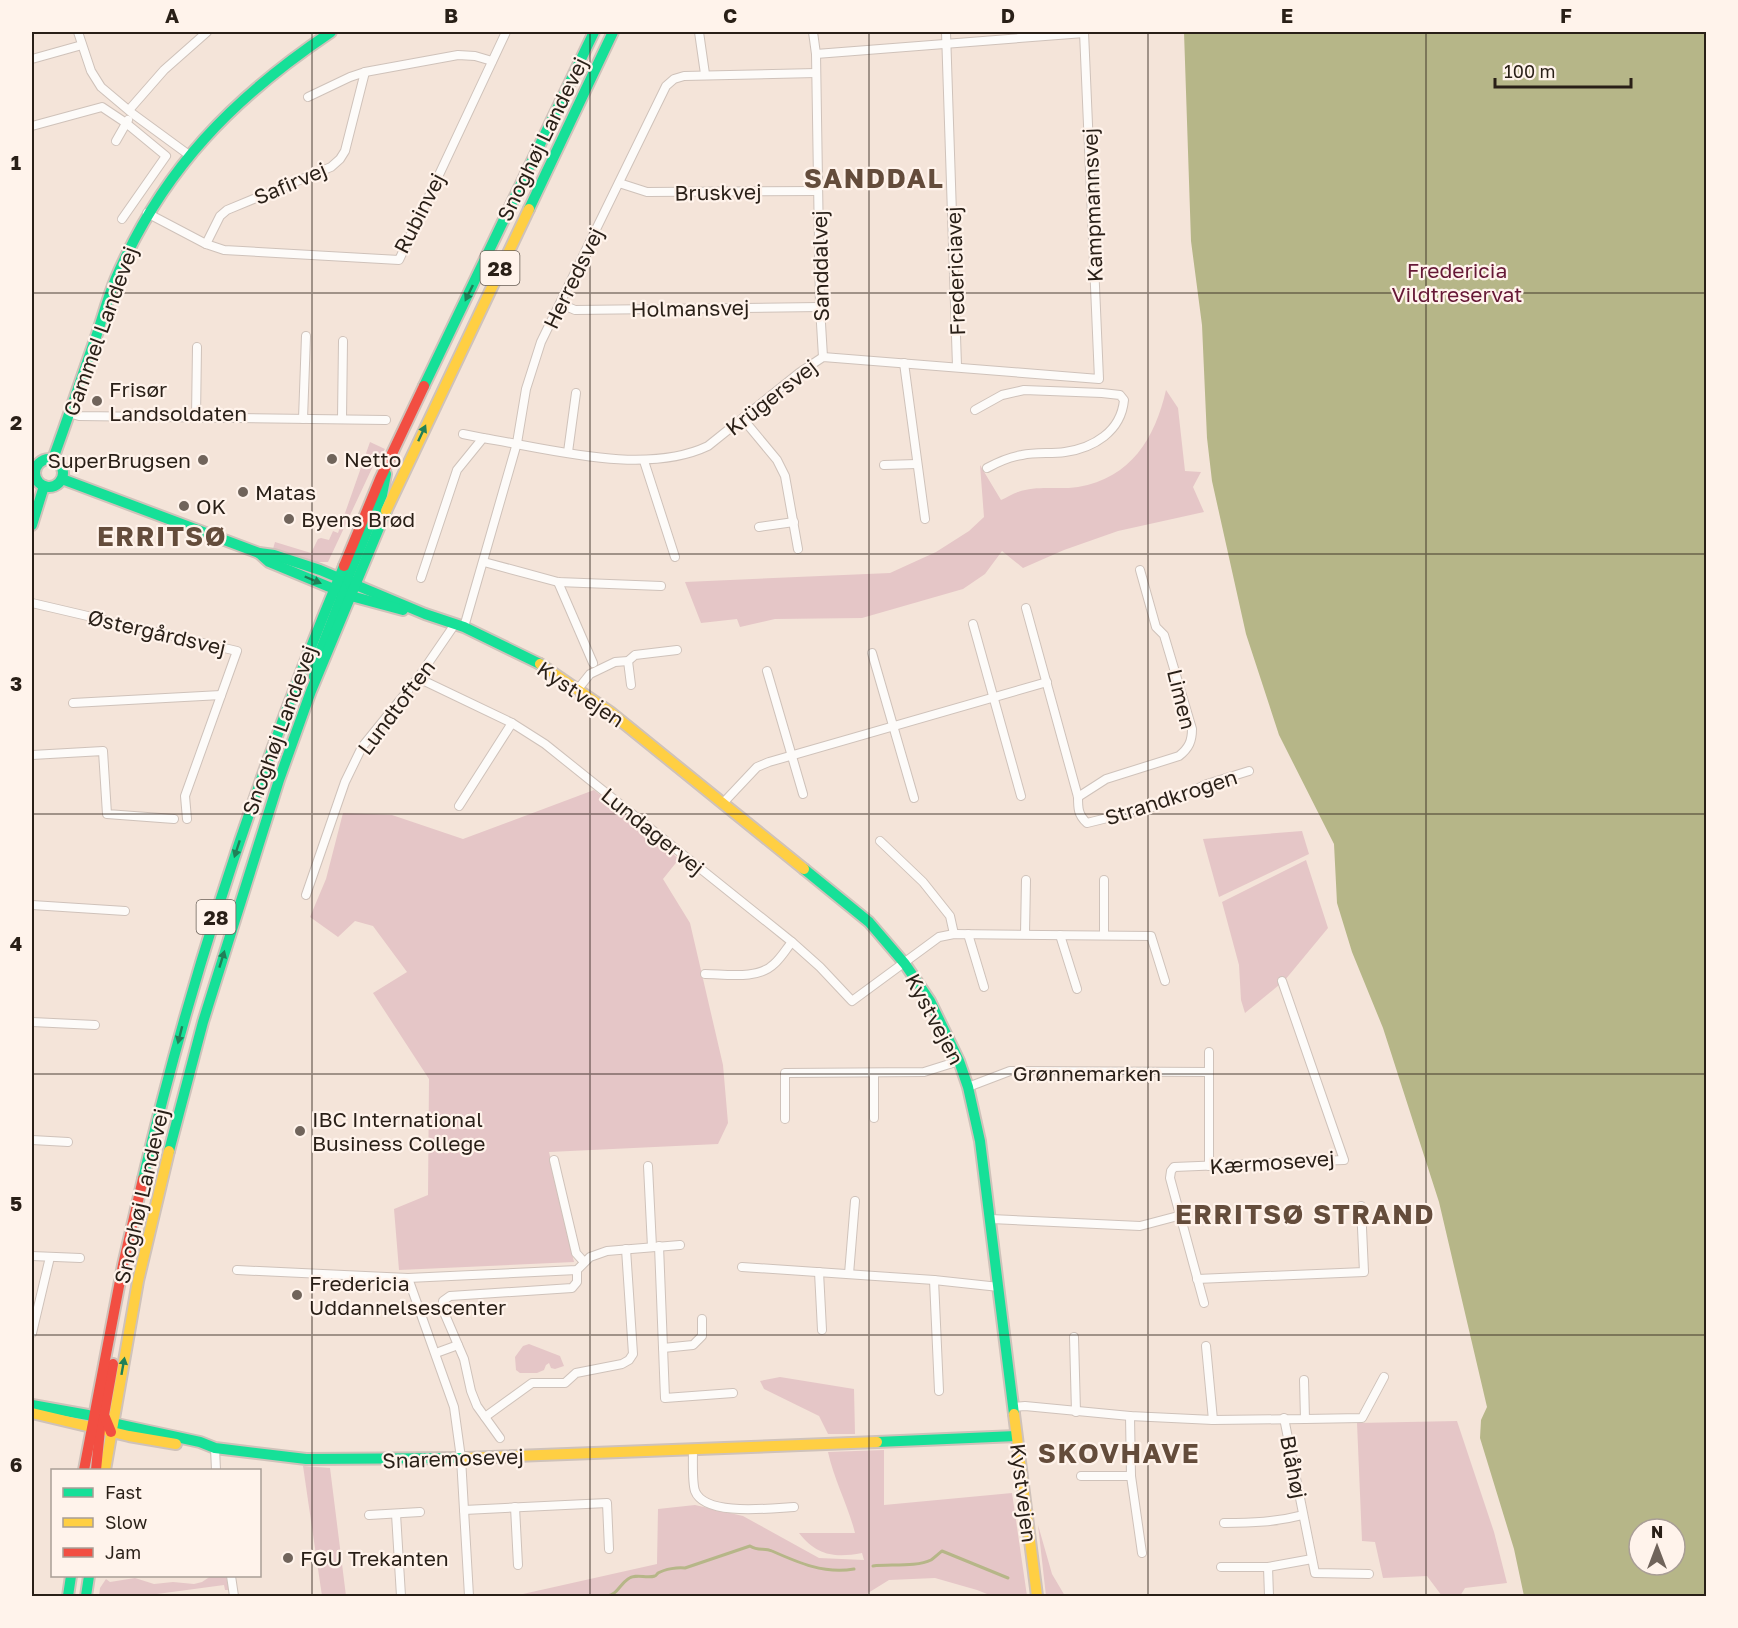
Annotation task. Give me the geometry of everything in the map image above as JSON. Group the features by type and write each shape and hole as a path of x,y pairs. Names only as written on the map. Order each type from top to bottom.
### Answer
{"street":[{"path":"78,32 91,71 101,87 189,155"},
{"path":"116,141 131,112 165,70 207,32"},
{"name":"Gammel Landevej","path":"53,459 115,280 147,213 189,155 221,117 260,81 302,50 332,32"},
{"name":"Rubinvej","path":"147,213 206,244 224,250 399,260 506,32"},
{"name":"Snoghøj Landevej","path":"84,1469 102,1424 203,1022 256,850 388,462 594,32"},
{"name":"Snoghøj Landevej","path":"105,1469 102,1424 123,1265 184,1020 234,856 301,668 426,425 613,32"},
{"path":"699,32 705,74"},
{"name":"Sanddalvej","path":"813,32 816,54 820,307 823,357"},
{"name":"Fredericiavej","path":"946,32 957,366"},
{"path":"816,54 1084,32"},
{"name":"Kampmannsvej","path":"1084,32 1099,379"},
{"path":"32,59 82,45"},
{"path":"308,97 365,72 458,55 475,56 492,62"},
{"name":"Safirvej","path":"206,244 220,216 227,210 331,167 340,159 345,151 365,72"},
{"name":"Herredsvej","path":"460,626 484,561 517,443 526,389 541,342 666,86 674,79 705,74 816,73"},
{"path":"32,126 102,107 126,123 166,156 122,219"},
{"name":"Bruskvej","path":"620,183 647,192 818,190"},
{"name":"Holmansvej","path":"561,304 575,310 820,307"},
{"path":"303,419 306,336"},
{"path":"342,419 343,341"},
{"path":"196,417 197,347"},
{"name":"Krügersvej","path":"463,434 619,460 644,461 691,454 708,446 799,373 823,357 1099,379"},
{"path":"904,363 924,519"},
{"path":"1021,373 1024,390"},
{"path":"975,410 1002,395 1024,390 1102,393 1120,395 1124,400 1123,408 1112,429 1093,444 1064,452 1024,454 1005,459 987,468"},
{"path":"568,452 576,393"},
{"path":"69,413 80,416 386,420"},
{"path":"743,419 777,460 785,476 798,549"},
{"path":"421,578 457,470 483,438"},
{"path":"44,459 53,459 62,467 62,479 54,486 44,486 36,479 33,468 44,459"},
{"path":"644,461 675,557"},
{"path":"884,465 917,464"},
{"name":"Kystvejen","path":"62,479 259,553 274,555 344,587 460,626 540,664 578,689 724,802 869,922 905,964 930,1001 959,1060 968,1087 980,1141 991,1219 1037,1596"},
{"path":"32,525 44,486"},
{"path":"759,527 794,522"},
{"path":"484,561 558,582 661,586"},
{"name":"Limen","path":"1078,797 1106,779 1179,756 1188,749 1192,739 1192,729 1164,635 1156,627 1140,570"},
{"path":"558,582 593,663"},
{"name":"Østergårdsvej","path":"32,603 237,651 185,796 187,819"},
{"path":"1026,608 1078,797"},
{"path":"973,624 1021,796"},
{"name":"Lundtoften","path":"306,895 345,782 362,747 460,626"},
{"path":"578,689 590,674 615,662 628,661 635,655 677,650"},
{"path":"872,653 914,798"},
{"path":"628,661 631,685"},
{"path":"767,671 803,794"},
{"name":"Lundagervej","path":"418,678 512,723 545,744 792,942 852,1001 905,964"},
{"path":"724,802 757,767 1047,682"},
{"path":"73,703 221,695"},
{"path":"459,806 512,723"},
{"path":"32,755 103,751 107,814 174,819"},
{"name":"Strandkrogen","path":"1078,797 1078,810 1082,819 1087,823 1095,822 1164,804 1207,784 1249,771"},
{"path":"880,841 923,882 950,916 954,934"},
{"path":"1025,934 1026,880"},
{"path":"1104,880 1104,934"},
{"path":"32,905 125,911"},
{"path":"905,964 939,937 954,934 1151,936 1165,981"},
{"path":"968,934 984,987"},
{"path":"1060,935 1077,989"},
{"path":"705,974 752,974 764,971 773,966 792,942"},
{"name":"Kærmosevej","path":"1178,1216 1170,1178 1174,1167 1344,1160 1282,981"},
{"path":"32,1022 95,1025"},
{"path":"1209,1052 1209,1166"},
{"path":"784,1119 784,1073 924,1072 959,1060"},
{"name":"Grønnemarken","path":"968,1087 1010,1071 1209,1072"},
{"path":"874,1073 874,1118"},
{"path":"32,1140 68,1142"},
{"path":"554,1160 576,1253 584,1262"},
{"path":"648,1166 656,1246 665,1398 733,1394"},
{"path":"849,1274 855,1201"},
{"path":"1197,1279 1364,1272 1361,1206"},
{"path":"991,1219 1140,1226 1178,1216 1204,1303"},
{"path":"237,1270 408,1278 576,1270 590,1257 607,1251 680,1245"},
{"path":"485,1416 532,1383 565,1383 576,1372 622,1364 629,1360 633,1354 626,1249"},
{"path":"32,1256 80,1258"},
{"path":"32,1333 50,1257"},
{"path":"742,1267 934,1280 999,1287"},
{"path":"500,1438 477,1407 464,1359 443,1310 443,1301 450,1296 572,1288 577,1282 576,1270"},
{"path":"819,1272 822,1330"},
{"path":"408,1278 454,1407 461,1458 469,1596"},
{"path":"934,1280 939,1391"},
{"path":"663,1348 693,1345 702,1336 702,1319"},
{"path":"1074,1337 1076,1412"},
{"path":"436,1353 458,1346"},
{"path":"1206,1346 1213,1420"},
{"name":"Blåhøj","path":"1013,1407 1213,1420 1362,1418 1384,1377"},
{"name":"Blåhøj","path":"1304,1380 1305,1419"},
{"name":"Snaremosevej","path":"32,1405 204,1449 215,1448 306,1459 461,1458 1016,1436"},
{"name":"Snaremosevej","path":"32,1413 102,1424"},
{"path":"1130,1416 1131,1476 1142,1553"},
{"name":"Blåhøj","path":"1284,1418 1312,1559"},
{"path":"96,1469 102,1424"},
{"path":"215,1448 216,1469"},
{"path":"693,1449 695,1492 704,1502 738,1510 794,1507"},
{"path":"1081,1476 1131,1476"},
{"path":"464,1510 607,1503 609,1549"},
{"path":"515,1507 518,1565"},
{"path":"369,1515 420,1512"},
{"path":"396,1514 401,1596"},
{"name":"Blåhøj","path":"1224,1523 1258,1524 1303,1515"},
{"path":"1221,1567 1268,1567 1312,1559 1315,1573 1369,1574"},
{"path":"1268,1567 1269,1596"},
{"path":"68,1596 71,1577"},
{"path":"71,1577 74,1596"},
{"path":"86,1596 89,1577"},
{"path":"231,1577 234,1596"}],"shaded area":[{"name":"Fredericia Vildtreservat","path":"1184,32 1706,32 1706,1596 1524,1596 1514,1549 1480,1438 1481,1420 1487,1407 1439,1202 1383,1028 1352,952 1337,903 1334,844 1279,735 1246,634 1212,481 1207,438 1202,325 1191,241"},
{"path":"1166,390 1178,408 1185,471 1201,472 1193,487 1204,512 1118,531 1064,550 1023,568 1002,551 985,574 963,589 862,618 775,619 740,627 737,619 701,623 685,582 890,573 936,552 969,531 984,517 980,465 1001,500 1025,490 1078,487 1113,475 1138,453 1147,439 1155,424"},
{"path":"370,442 385,449 374,464 328,562 308,562 273,549 275,542 311,553 318,539 329,540 333,531 338,533"},
{"path":"594,790 679,859 663,879 690,923 723,1065 728,1123 718,1144 549,1152 574,1262 399,1270 394,1209 428,1195 429,1079 373,993 407,972 373,926 355,921 338,937 310,917 326,879 343,813 392,815 463,839"},
{"path":"1302,831 1309,854 1219,897 1203,839"},
{"path":"1306,860 1328,928 1285,980 1245,1013 1241,1000 1239,965 1222,902"},
{"path":"529,1344 560,1356 564,1366 555,1369 551,1368 549,1363 544,1370 537,1373 520,1373 516,1370 515,1357 523,1346"},
{"path":"780,1377 854,1389 855,1434 828,1434 819,1416 764,1389 760,1381"},
{"path":"1457,1421 1494,1532 1507,1583 1465,1588 1460,1596 1442,1596 1427,1576 1383,1578 1375,1542 1362,1541 1357,1423"},
{"path":"884,1450 884,1505 1012,1493 1027,1596 992,1596 935,1578 889,1580 868,1593 867,1596 514,1596 657,1564 658,1509 695,1505 743,1516 819,1558 864,1560 862,1553 835,1555 820,1551 799,1533 855,1533 828,1452"},
{"path":"303,1466 330,1468 346,1596 322,1596"},
{"path":"1038,1525 1052,1574 1065,1596 1046,1596"},
{"path":"210,1577 226,1577 229,1590 225,1590 224,1585 142,1596 99,1596 100,1588 106,1579 110,1582 135,1578 154,1584 202,1582"}],"waterway":[{"path":"607,1596 614,1593 631,1577 655,1576 664,1570 685,1568 750,1546 769,1550 822,1569 854,1569"},
{"path":"873,1566 925,1562 942,1551 1008,1578"}],"traffic: fast":[{"path":"53,459 113,285 135,239 156,203 204,139 232,110 263,83 331,32"},
{"path":"424,386 594,32"},
{"path":"529,209 613,32"},
{"path":"49,459 59,463 63,473 59,483 49,487 39,483 35,473 39,463 49,459"},
{"path":"348,586 346,582 382,495 386,474"},
{"path":"62,479 259,553 274,555 320,570 425,614 464,627 540,664"},
{"path":"32,525 44,486"},
{"path":"169,1151 203,1022 279,780 311,691 386,511"},
{"path":"259,553 269,562 351,596 403,610"},
{"path":"143,1179 183,1023 231,868 284,716 344,566"},
{"path":"314,677 316,662 343,593 341,587"},
{"path":"804,869 869,922 905,964 930,1001 959,1061 968,1087 980,1141 1014,1414"},
{"path":"32,1405 88,1415 112,1423 200,1442 215,1448 306,1459 466,1458"},
{"path":"877,1442 1016,1436"},
{"path":"68,1596 71,1577"},
{"path":"86,1596 89,1577"}],"traffic: slow":[{"path":"386,511 529,209"},
{"path":"540,664 610,712 804,869"},
{"path":"105,1469 138,1281 169,1151"},
{"path":"32,1413 129,1436 176,1444"},
{"path":"1014,1414 1037,1596"},
{"path":"466,1458 877,1442"}],"traffic: jam":[{"path":"344,566 380,479 424,386"},
{"path":"84,1469 123,1265 143,1179"},
{"path":"111,1432 104,1415 113,1364"},
{"path":"95,1417 100,1429 96,1469"}],"place":[{"name":"Frisør Landsoldaten","path":"97,401"},
{"name":"Netto","path":"332,459"},
{"name":"SuperBrugsen","path":"203,460"},
{"name":"Matas","path":"243,492"},
{"name":"OK","path":"184,506"},
{"name":"Byens Brød","path":"289,519"},
{"name":"IBC International Business College","path":"300,1131"},
{"name":"Fredericia Uddannelsescenter","path":"297,1295"},
{"name":"FGU Trekanten","path":"288,1558"}],"district":[{"name":"SANDDAL","path":"874,178"},
{"name":"ERRITSØ","path":"162,536"},
{"name":"ERRITSØ STRAND","path":"1305,1214"},
{"name":"SKOVHAVE","path":"1119,1453"}]}
